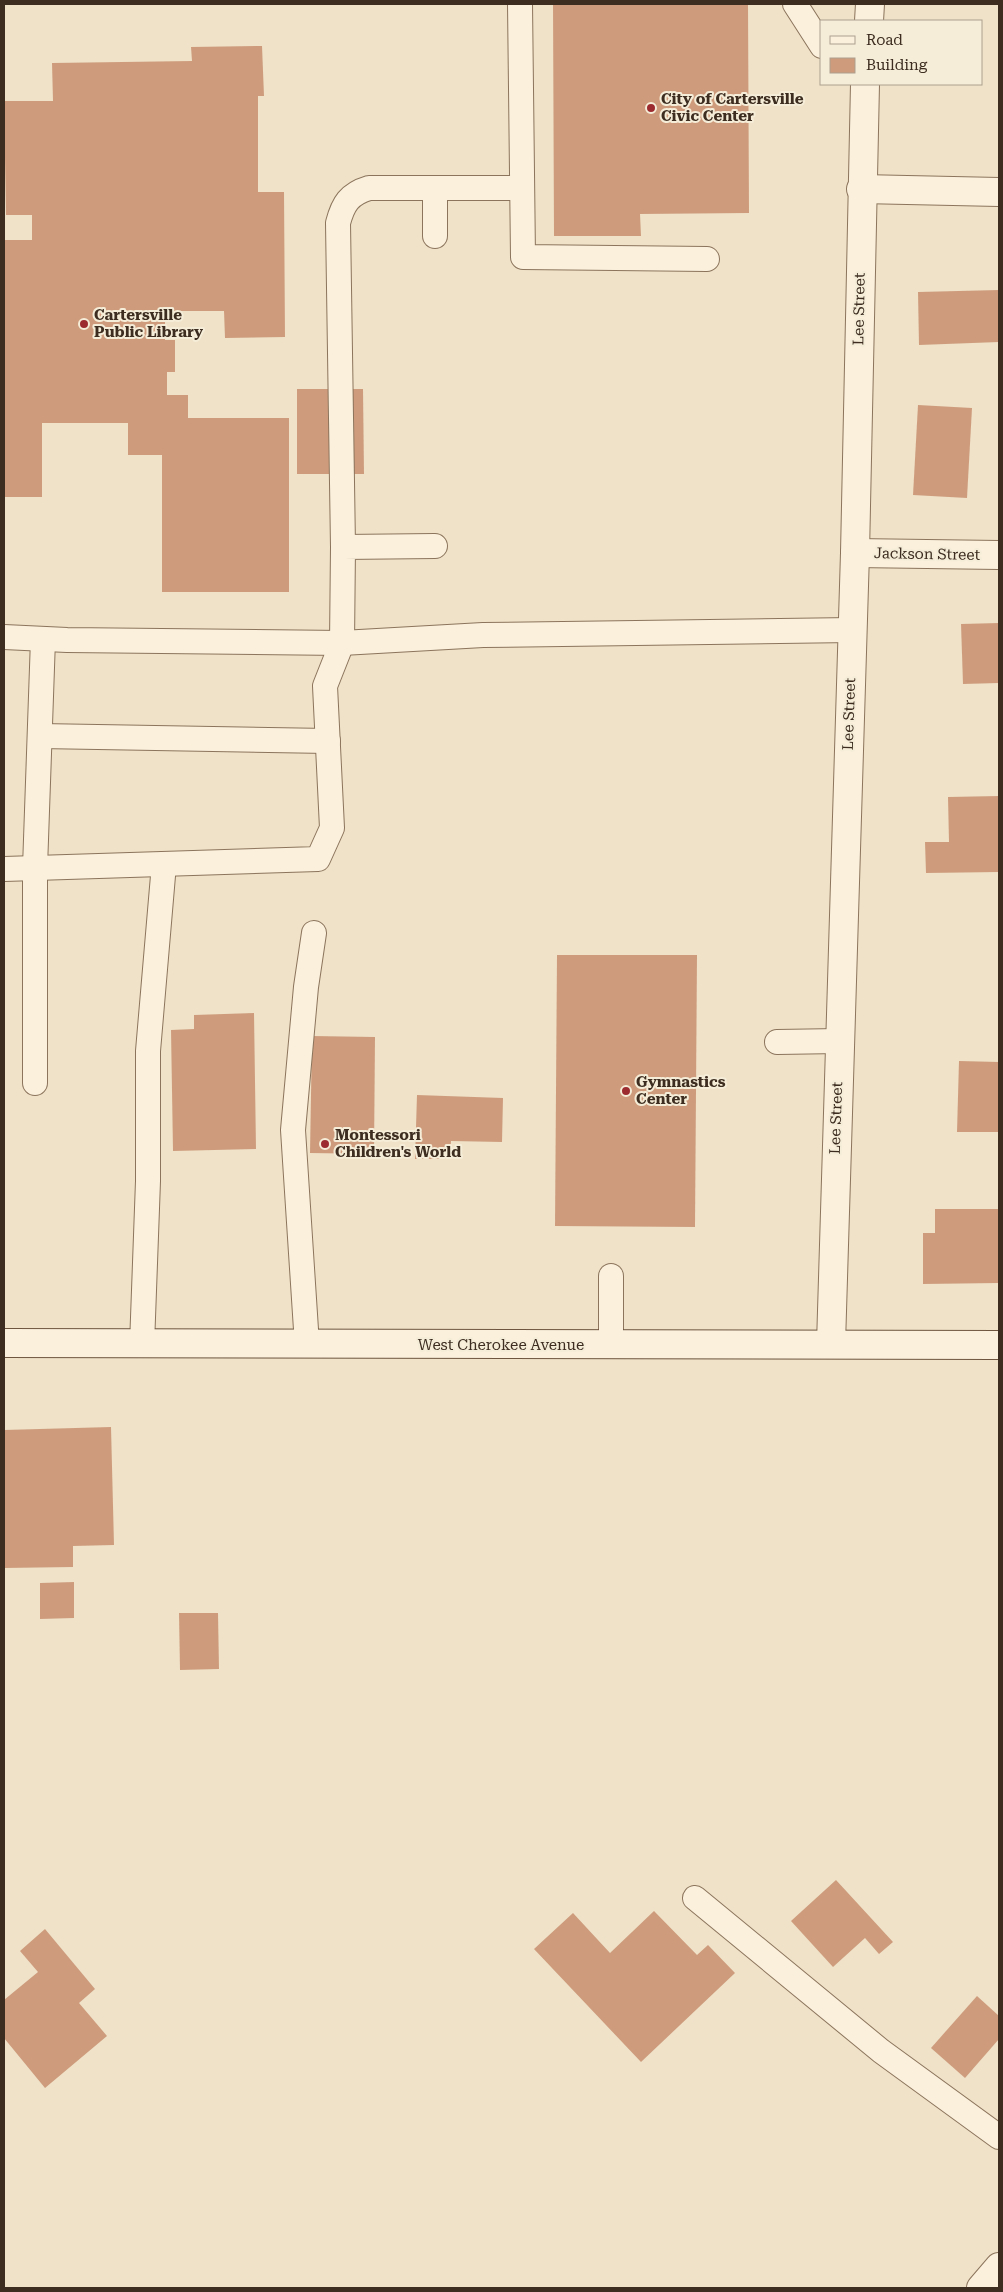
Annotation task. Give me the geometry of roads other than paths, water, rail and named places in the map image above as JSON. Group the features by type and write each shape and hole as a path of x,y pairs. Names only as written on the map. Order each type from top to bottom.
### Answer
{"street":[{"path":"869,20 870,4"},
{"name":"Lee Street","path":"831,1344 855,553 861,190 859,90"},
{"path":"861,190 999,192"},
{"name":"Jackson Street","path":"855,553 999,555"},
{"name":"West Cherokee Avenue","path":"4,1343 142,1345 999,1345"},
{"path":"981,2288 999,2267"}],"lane":[{"path":"520,4 523,257 707,259"},
{"path":"795,4 820,43"},
{"path":"4,869 318,859 332,828 325,686 342,643 343,547 338,223 348,198 369,188 522,188"},
{"path":"435,188 435,236"},
{"path":"343,547 435,546"},
{"path":"4,637 342,643 483,635 852,630"},
{"path":"35,1083 35,868 43,639"},
{"path":"40,736 328,742"},
{"path":"142,1345 148,1181 148,1051 164,864"},
{"path":"307,1345 293,1130 305,996 314,933"},
{"path":"777,1042 839,1041"},
{"path":"611,1276 611,1345"},
{"path":"695,1898 881,2052 999,2137"}],"place":[{"name":"City of Cartersville Civic Center","path":"651,108"},
{"name":"Cartersville Public Library","path":"84,324"},
{"name":"Gymnastics Center","path":"626,1091"},
{"name":"Montessori Children's World","path":"325,1144"}]}
